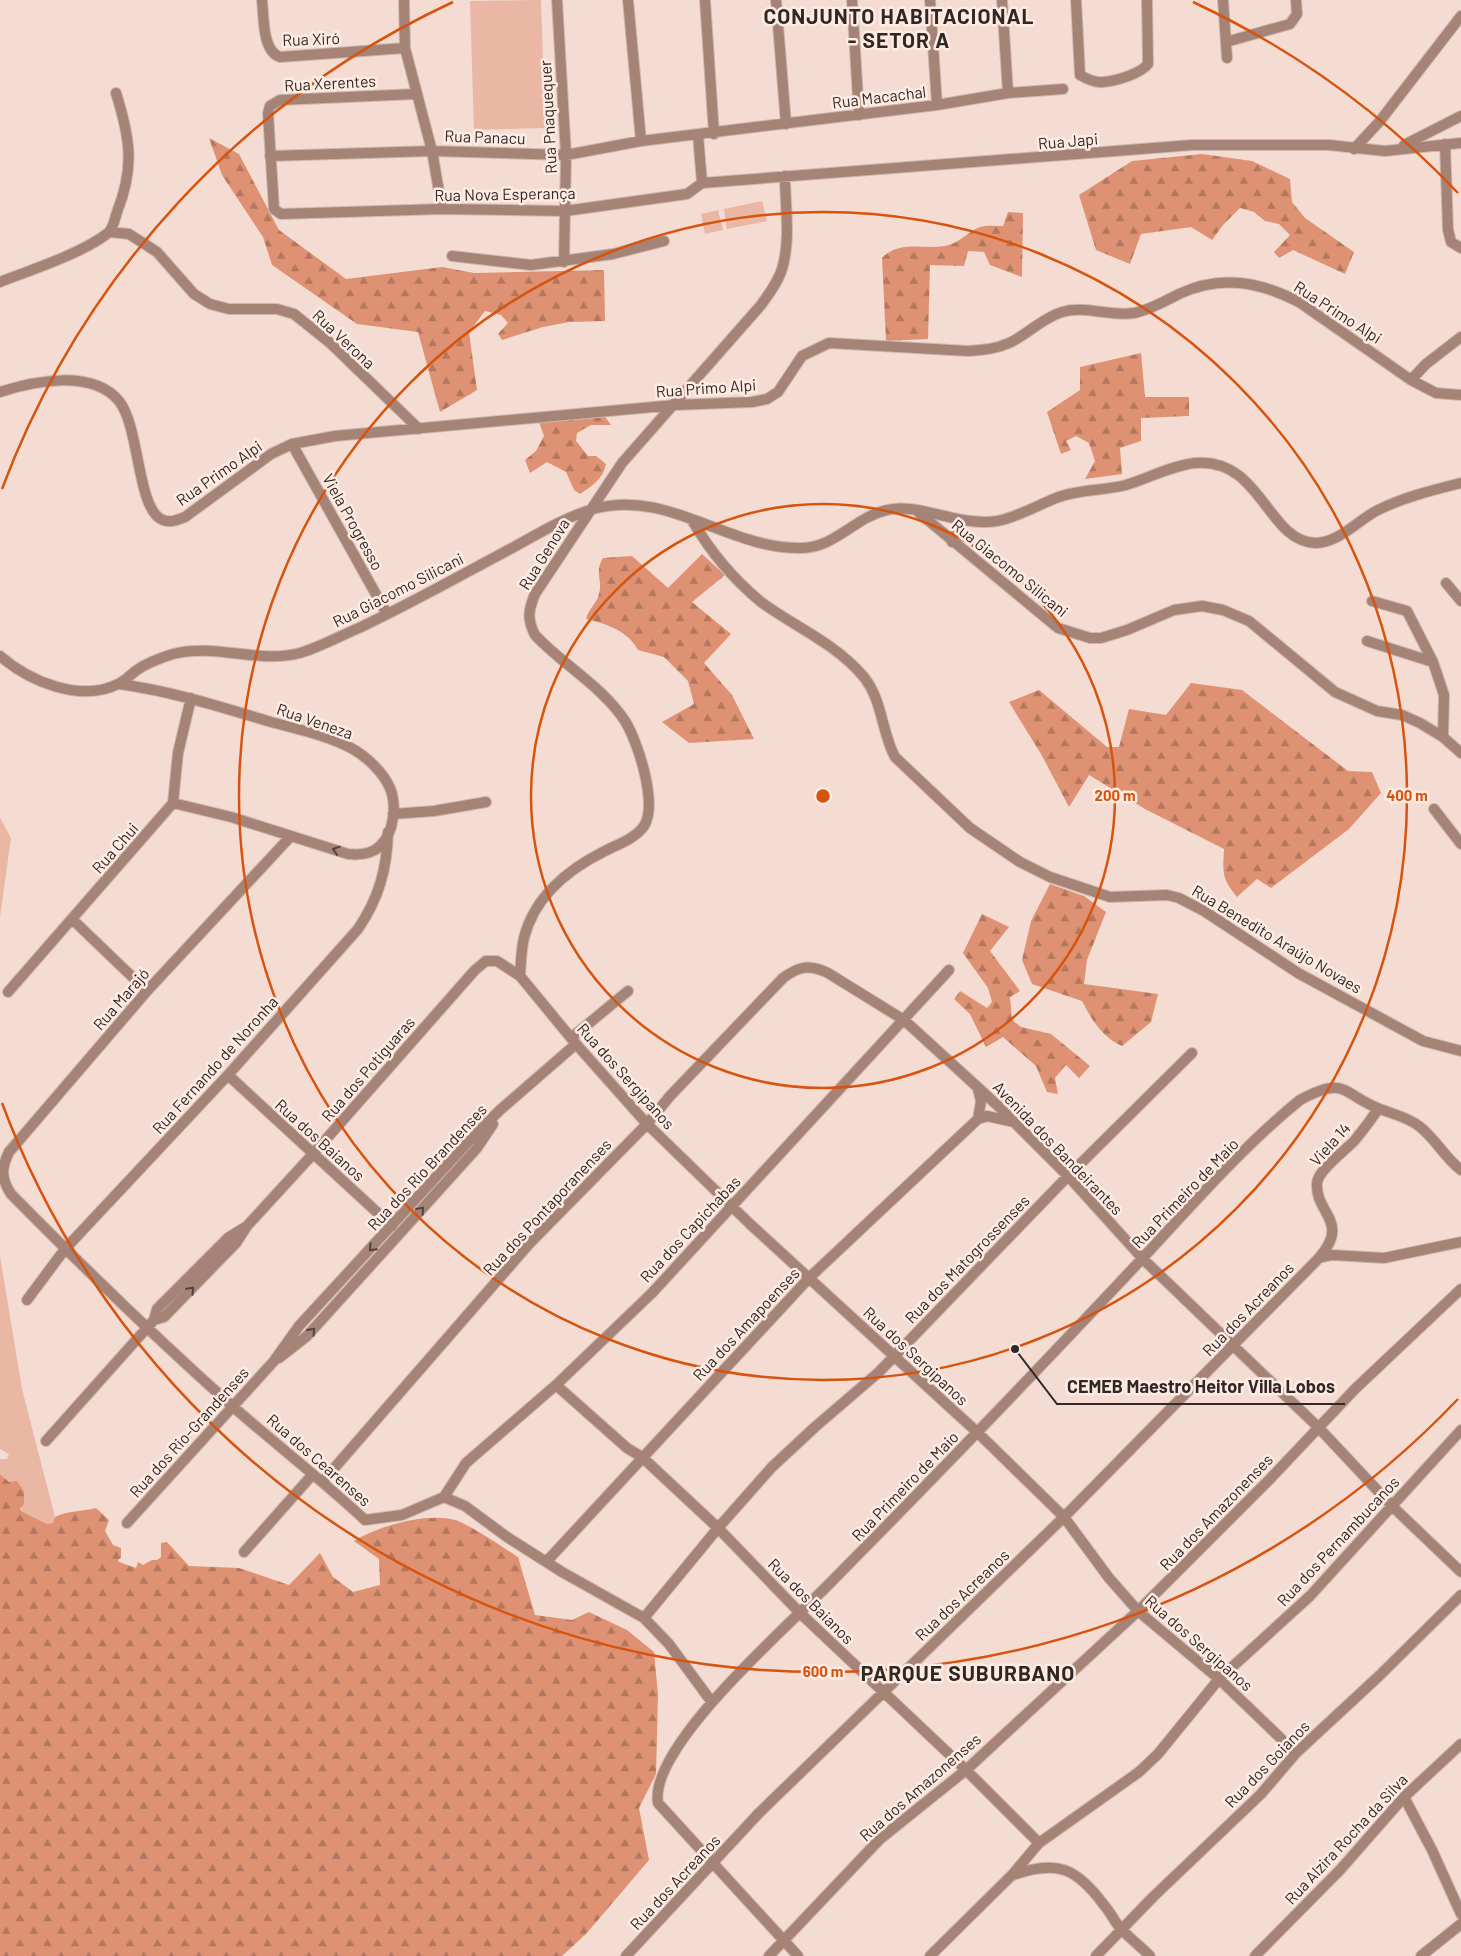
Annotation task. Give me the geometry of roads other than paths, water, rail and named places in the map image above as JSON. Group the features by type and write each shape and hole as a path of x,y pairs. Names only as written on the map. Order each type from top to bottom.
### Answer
{"street":[{"name":"Rua Xiró","path":"262,0 269,46 274,55 280,58 406,48"},
{"path":"404,0 406,48 416,94 432,151 442,209"},
{"name":"Rua Pnaquequer","path":"557,0 566,154 564,262"},
{"path":"628,0 641,141"},
{"path":"705,0 714,134"},
{"path":"776,0 786,124"},
{"path":"852,0 858,115"},
{"path":"930,0 937,105"},
{"path":"1002,0 1008,93"},
{"path":"1076,0 1080,75 1092,81 1103,82 1144,69 1149,57 1147,0"},
{"path":"1223,0 1227,58"},
{"path":"1226,42 1290,24 1297,14 1296,0"},
{"path":"1354,149 1380,121 1461,16"},
{"name":"Rua Macachal","path":"698,135 937,105 1008,93 1063,89"},
{"path":"0,282 71,253 110,232 125,193 129,162 127,128 116,93"},
{"name":"Rua Xerentes","path":"281,214 277,212 272,204 268,112 270,106 280,100 416,94"},
{"path":"1400,148 1461,116"},
{"path":"698,135 702,183"},
{"name":"Rua Panacu","path":"270,156 432,151 566,154 641,141 698,135"},
{"name":"Rua Japi","path":"785,176 909,169 1217,144 1329,145 1354,149 1385,150 1461,143"},
{"path":"1445,144 1448,230 1451,242 1461,248"},
{"name":"Rua Nova Esperança","path":"281,214 442,209 565,211 687,194 702,183 785,176"},
{"name":"Rua Genova","path":"520,976 524,939 529,922 555,884 576,866 632,836 643,827 649,815 649,799 637,746 625,722 608,700 544,646 535,635 529,622 528,610 535,594 622,463 761,306 773,288 782,269 786,252 785,176"},
{"name":"Rua Verona","path":"110,232 129,234 158,252 194,294 210,304 229,308 277,309 294,314 329,342 419,429"},
{"path":"452,256 531,265 613,254 664,241"},
{"name":"Rua Primo Alpi","path":"0,392 21,386 80,382 103,389 119,401 128,416 135,438 145,495 152,512 161,520 173,522 185,517 260,461 292,444 334,436 675,405 752,402 767,399 778,392 802,356 829,343 968,351 988,350 1011,342 1050,317 1062,312 1074,310 1119,314 1133,313 1195,287 1218,281 1248,283 1282,293 1299,302 1411,380 1436,393 1461,395"},
{"path":"1411,380 1426,364 1461,337"},
{"name":"Viela Progresso","path":"292,444 387,614"},
{"path":"917,511 976,523 1000,520 1030,511 1059,497 1129,484 1182,466 1210,464 1232,470 1241,477 1283,525 1296,536 1314,543 1334,538 1379,509 1461,483"},
{"name":"Rua Giacomo Silicani","path":"0,656 32,678 60,688 99,689 119,684 156,659 180,652 205,650 277,656 298,654 387,614 548,529 590,510 614,504 670,510 692,520 755,542 782,547 810,548 832,540 869,516 893,508 917,511 952,542 1058,628 1090,638 1101,638 1127,630 1174,610 1202,606 1223,610 1249,621 1335,692 1377,710 1402,715 1420,723 1443,737 1461,753"},
{"name":"Rua Benedito Araújo Novaes","path":"692,520 712,553 728,573 762,602 832,648 863,676 877,698 890,749 895,757 954,813 1003,852 1036,871 1099,894 1120,897 1167,895 1179,898 1204,911 1298,973 1423,1041 1461,1051"},
{"path":"952,542 961,520"},
{"path":"1446,583 1461,600"},
{"path":"1372,601 1407,611 1432,662 1445,703 1443,737"},
{"path":"1367,641 1432,662"},
{"name":"Rua Veneza","path":"119,684 191,698 334,740 368,760 390,787 394,801 394,814 388,832 380,846 358,855 231,817 173,803"},
{"path":"173,803 178,753 191,698"},
{"path":"394,814 434,811 486,802"},
{"name":"Rua Chui","path":"8,992 173,803"},
{"path":"1434,808 1461,844"},
{"name":"Rua Fernando de Noronha","path":"27,1300 65,1248 228,1076 358,929 371,909 388,860 388,832"},
{"name":"Rua Marajó","path":"11,1194 2,1177 4,1163 9,1152 147,991 291,836"},
{"path":"72,919 147,991"},
{"name":"Rua dos Potiguaras","path":"46,1441 154,1320 157,1309 229,1237 247,1226 475,970 486,961 497,961 520,976"},
{"name":"Avenida dos Bandeirantes","path":"804,966 816,967 828,973 904,1020 978,1088 1068,1176 1143,1259 1318,1427 1392,1506 1461,1572"},
{"name":"Rua dos Pontaporanenses","path":"323,1481 530,1244 647,1124 670,1096 783,978 804,966"},
{"name":"Rua dos Capichabas","path":"444,1497 466,1463 556,1386 652,1292 949,970"},
{"name":"Rua dos Sergipanos","path":"520,976 573,1041 647,1124 731,1206 978,1433 1064,1518 1109,1578 1138,1611 1219,1679 1296,1753"},
{"path":"500,1110 628,991"},
{"name":"Rua dos Matogrossenses","path":"644,1618 718,1528 772,1467 815,1426 879,1372 1068,1176 1192,1053"},
{"name":"Rua dos Baianos","path":"228,1076 392,1226"},
{"name":"Rua Primeiro de Maio","path":"714,1864 661,1808 658,1799 658,1792 670,1760 693,1723 711,1701 800,1614 978,1433 1285,1112 1314,1092 1332,1087 1352,1092 1378,1108 1406,1118 1419,1126 1461,1170"},
{"path":"978,1088 981,1101 978,1119 987,1116 1014,1122"},
{"name":"Viela 14","path":"1319,1258 1329,1245 1333,1231 1317,1183 1321,1174 1355,1140 1378,1108"},
{"name":"Rua dos Rio Brandenses","path":"274,1361 299,1326 469,1141 500,1110"},
{"name":"Rua dos Rio Brandenses","path":"274,1361 307,1336 477,1148 500,1110"},
{"name":"Rua dos Amapoenses","path":"547,1561 810,1277 978,1119"},
{"name":"Rua dos Cearenses","path":"11,1194 146,1328 232,1406 323,1481 365,1520 402,1515 444,1497"},
{"path":"1319,1258 1332,1255 1384,1258 1461,1242"},
{"name":"Rua dos Acreanos","path":"626,1956 714,1864 759,1813 1064,1518 1319,1258"},
{"name":"Rua dos Amazonenses","path":"769,1956 880,1839 966,1770 1138,1611 1256,1494 1318,1427 1461,1289"},
{"name":"Rua dos Rio-Grandenses","path":"127,1523 274,1361"},
{"name":"Rua dos Baianos","path":"556,1386 627,1448 642,1457 718,1528 800,1614 966,1770 1039,1843"},
{"name":"Rua dos Pernambucanos","path":"930,1956 1012,1876 1039,1843 1139,1772 1158,1754 1219,1679 1310,1596 1461,1430"},
{"path":"244,1552 314,1474"},
{"path":"444,1497 466,1506 507,1537 644,1618 669,1644 711,1701"},
{"name":"Rua dos Goianos","path":"1096,1956 1153,1896 1262,1794 1296,1753 1379,1676 1461,1594"},
{"name":"Rua Alzira Rocha da Silva","path":"1255,1956 1340,1870 1404,1797 1461,1744"},
{"path":"1404,1797 1458,1896 1461,1914"},
{"path":"714,1864 798,1956"},
{"path":"1012,1876 1036,1868 1051,1866 1073,1874 1104,1904 1121,1929 1150,1956"},
{"path":"1421,1956 1461,1924"}],"place":[{"name":"CEMEB Maestro Heitor Villa Lobos","path":"1015,1349"}],"district":[{"name":"CONJUNTO HABITACIONAL - SETOR A","path":"899,29"},
{"name":"PARQUE SUBURBANO","path":"968,1674"}]}
